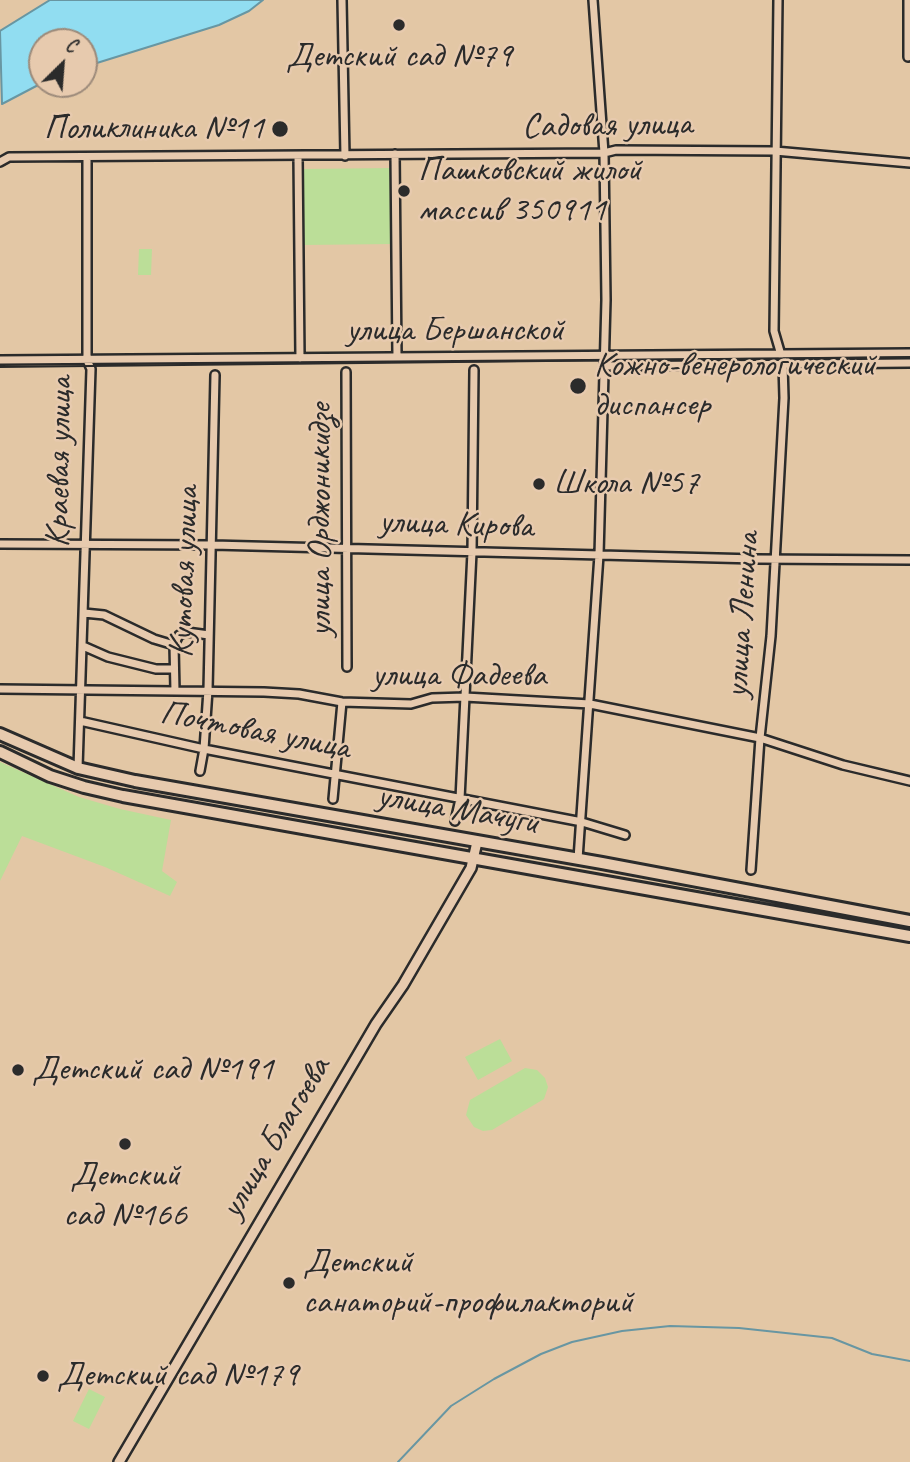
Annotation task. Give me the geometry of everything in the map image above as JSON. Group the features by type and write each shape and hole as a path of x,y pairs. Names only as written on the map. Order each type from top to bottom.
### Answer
{"main road":[{"name":"улица Мачуги","path":"0,734 78,768 135,781 910,920"},
{"name":"улица Мачуги","path":"0,752 50,776 84,788 910,936"},
{"path":"656,891 651,887 650,881 658,874"}],"street":[{"path":"342,0 345,156"},
{"path":"578,859 598,555 606,300 604,153 593,0"},
{"path":"778,0 774,331 781,355"},
{"path":"908,0 908,57"},
{"name":"Садовая улица","path":"0,162 9,157 345,156 604,153 616,150 775,151 910,163"},
{"path":"395,154 397,357"},
{"path":"298,156 300,358"},
{"name":"Краевая улица","path":"78,768 90,373 87,360 87,157"},
{"name":"улица Бершанской","path":"0,360 910,353"},
{"name":"улица Бершанской","path":"604,366 910,363"},
{"name":"улица Ленина","path":"751,870 760,738 771,636 784,398 783,364"},
{"path":"456,821 460,799 472,552 474,370"},
{"name":"улица Орджоникидзе","path":"346,372 347,667"},
{"name":"Кутовая улица","path":"200,771 208,690 215,375"},
{"name":"улица Кирова","path":"0,544 213,545 910,560"},
{"path":"84,613 104,615 154,639 174,645"},
{"path":"175,691 174,645 179,635 187,632 209,635"},
{"path":"83,646 108,657 156,669 174,668"},
{"name":"улица Фадеева","path":"0,689 208,690 299,694 342,702 411,704 432,698 465,697 590,704 760,738 843,765 910,781"},
{"path":"333,799 342,702"},
{"name":"Почтовая улица","path":"80,721 204,749 582,822 625,835"},
{"name":"улица Благоева","path":"119,1462 370,1035 403,985 474,859 477,842"}],"green space":[{"path":"391,168 393,244 304,245 302,169"},
{"path":"139,249 152,249 151,275 138,275"},
{"path":"0,762 79,797 171,820 162,871 177,882 170,896 105,867 22,836 0,881"},
{"path":"500,1039 512,1061 478,1080 465,1057"},
{"path":"525,1068 537,1070 545,1078 548,1087 544,1099 492,1130 483,1131 474,1127 466,1115 470,1100"},
{"path":"89,1389 105,1397 89,1429 73,1421"}],"water":[{"path":"50,0 263,0 249,11 219,25 98,63 98,28 28,28 28,90 2,104 0,31"}],"waterway":[{"path":"398,1462 451,1406 494,1379 541,1354 572,1342 622,1331 670,1326 739,1328 832,1338 872,1354 910,1361"}],"tram line":[{"path":"0,367 910,357"}],"place":[{"name":"Детский сад №79","path":"399,25"},
{"name":"Поликлиника №11","path":"280,129"},
{"name":"Пашковский жилой массив 350911","path":"404,191"},
{"name":"Кожно-венерологический диспансер","path":"578,386"},
{"name":"Школа №57","path":"539,484"},
{"name":"Детский сад №191","path":"18,1070"},
{"name":"Детский сад №166","path":"125,1144"},
{"name":"Детский санаторий-профилакторий","path":"289,1283"},
{"name":"Детский сад №179","path":"43,1376"}]}
